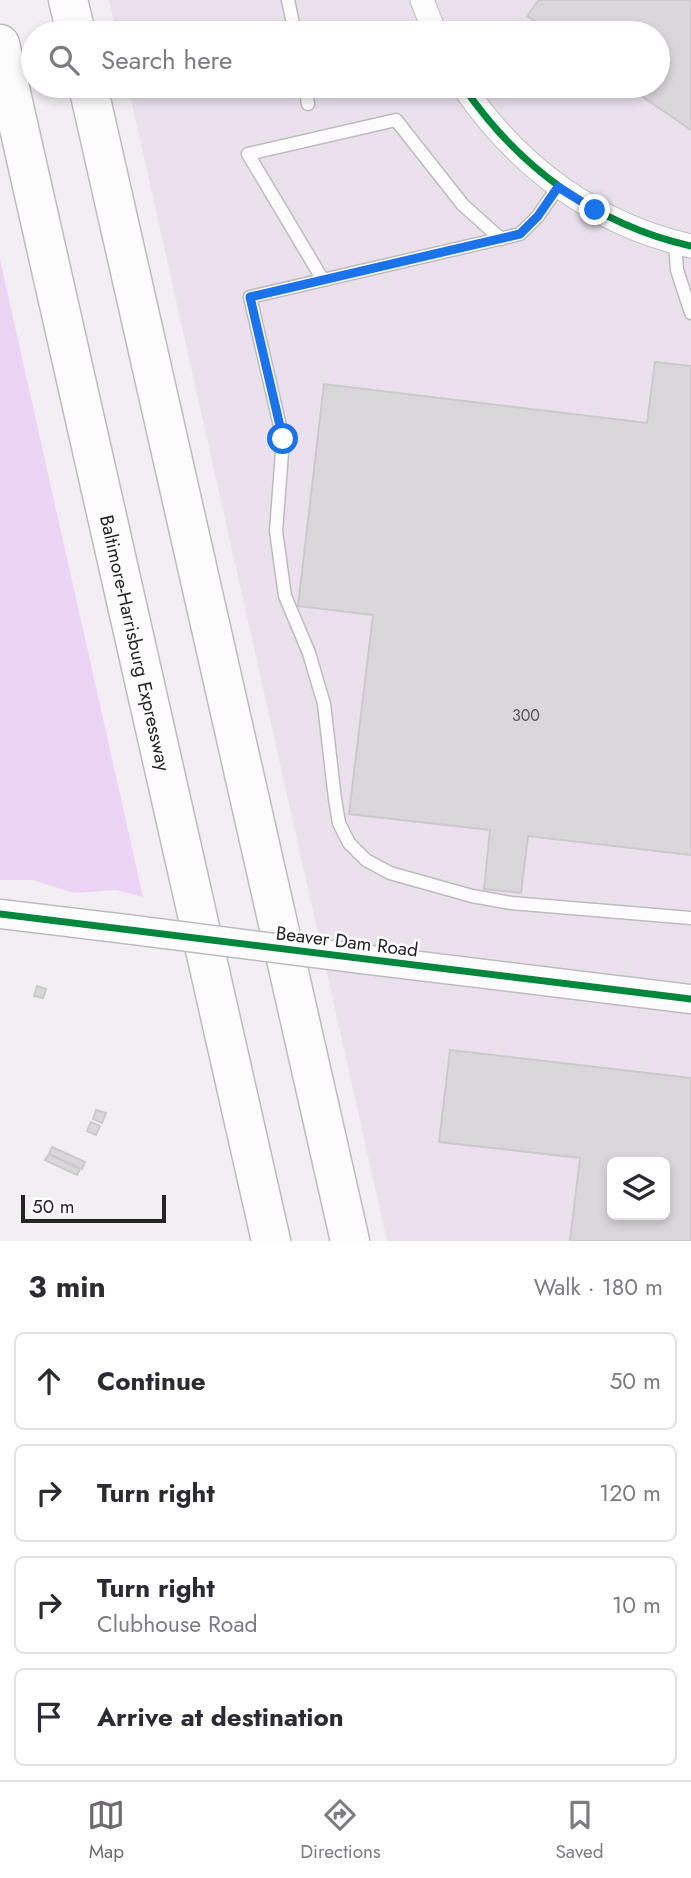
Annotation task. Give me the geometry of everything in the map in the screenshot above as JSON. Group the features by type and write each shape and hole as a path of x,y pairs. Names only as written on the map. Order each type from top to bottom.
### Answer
{"highway":[{"path":"68,0 73,21"},
{"name":"Baltimore-Harrisburg Expressway","path":"0,44 271,1241"},
{"path":"91,98 350,1241"}],"street":[{"path":"422,0 430,21"},
{"path":"471,98 510,144 558,187 595,210 683,244"},
{"name":"Beaver Dam Road","path":"0,914 691,999"}],"lane":[{"path":"288,0 292,21"},
{"path":"307,98 308,104"},
{"path":"323,280 248,154 396,120 464,205 501,239"},
{"path":"558,187 520,234 250,297 283,439 275,531 285,596 309,653 324,704 340,823 349,842 366,860 390,873 472,896 511,903 691,918"},
{"path":"683,244 677,270 691,313"}],"shaded area":[{"path":"109,0 691,0 691,1241 387,1241 131,98 670,98 670,21 113,21"},
{"path":"0,260 143,897 116,890 74,893 33,880 0,880"}],"building":[{"path":"539,0 691,0 691,130 644,98 670,98 670,21 534,21 527,16"},
{"path":"655,362 691,366 691,855 528,836 521,893 484,889 490,830 349,814 373,615 298,606 324,384 647,423"},
{"path":"37,986 46,989 43,998 34,996"},
{"path":"450,1050 691,1078 691,1241 570,1241 580,1158 439,1142"},
{"path":"96,1110 106,1113 102,1123 93,1119"},
{"path":"91,1122 100,1126 96,1135 87,1131"},
{"path":"52,1147 85,1162 82,1169 49,1154"},
{"path":"49,1154 80,1169 77,1175 45,1160"}],"cycle path":[{"path":"472,98 508,142 562,188 623,223 691,246"},
{"path":"0,914 691,999"}],"route":[{"path":"283,439 250,297 520,234 538,216 558,187 595,210"}]}
